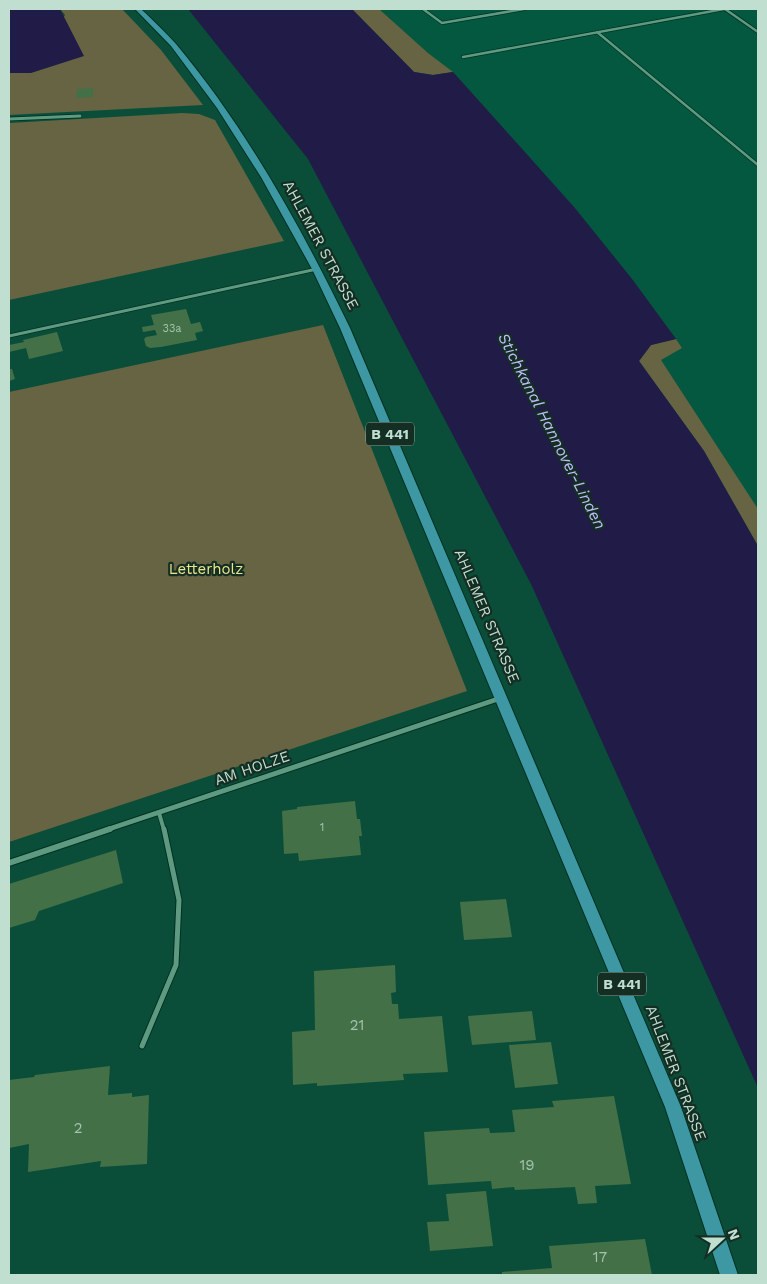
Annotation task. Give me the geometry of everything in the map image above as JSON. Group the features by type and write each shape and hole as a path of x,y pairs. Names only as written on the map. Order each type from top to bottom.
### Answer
{"main road":[{"name":"AHLEMER STRASSE","path":"138,9 173,45 220,107 264,176 317,270 345,328 673,1107 729,1275"}],"street":[{"path":"9,120 80,116"},
{"name":"AM HOLZE","path":"9,863 502,698"}],"lane":[{"path":"423,9 442,23 524,9"},
{"path":"463,57 725,9 758,32"},
{"path":"597,32 758,164"},
{"path":"9,336 317,270"},
{"path":"142,1046 176,965 179,900 168,842 159,812"}],"shaded area":[{"path":"379,9 758,9 758,509 661,360 682,347 632,279 574,207 453,72 428,53"}],"green space":[{"path":"60,9 122,9 161,50 203,105 9,115 9,73 31,73 65,15"},
{"path":"352,9 379,9 428,53 453,72 433,75 414,72"},
{"path":"182,113 199,114 215,120 284,241 9,300 9,123"},
{"name":"Letterholz","path":"323,325 467,691 9,842 9,392"},
{"path":"676,339 682,348 661,360 758,509 758,546 704,451 639,361 651,345"}],"water":[{"path":"9,9 60,9 84,56 31,73 9,73"},
{"name":"Stichkanal Hannover-Linden","path":"188,9 352,9 414,72 433,75 453,72 574,207 632,279 676,339 651,345 639,361 704,451 758,546 758,1088 531,584 308,159"}],"building":[{"path":"93,88 93,97 76,98 77,89"},
{"path":"186,309 191,324 200,322 203,331 195,333 197,340 161,347 150,348 146,346 144,339 146,337 157,335 155,330 143,332 142,327 154,325 151,315"},
{"path":"57,332 63,351 29,359 26,348 9,352 9,345"},
{"path":"9,369 12,369 15,379 9,381"},
{"path":"355,801 357,819 360,819 362,836 359,836 361,855 299,861 298,853 284,854 282,811 297,809 297,807"},
{"path":"116,850 123,883 39,911 35,920 9,928 9,884"},
{"path":"506,899 512,937 464,940 460,902"},
{"path":"395,965 396,992 391,993 392,1004 398,1004 399,1019 442,1016 448,1072 403,1074 404,1080 317,1086 317,1083 293,1085 292,1032 315,1030 314,971"},
{"path":"532,1011 536,1040 472,1045 468,1016"},
{"path":"551,1042 558,1084 515,1088 509,1045"},
{"path":"110,1066 108,1095 132,1093 132,1097 149,1095 147,1164 100,1167 101,1161 28,1172 29,1144 9,1148 9,1080"},
{"path":"614,1096 631,1184 595,1186 597,1203 578,1204 575,1187 515,1190 514,1187 492,1189 491,1181 428,1185 424,1132 489,1128 490,1133 515,1132 512,1110 554,1107 552,1101"},
{"path":"486,1191 493,1246 430,1251 427,1222 449,1221 446,1194"},
{"path":"645,1239 652,1275 502,1275 502,1272 552,1268 549,1246"}]}
